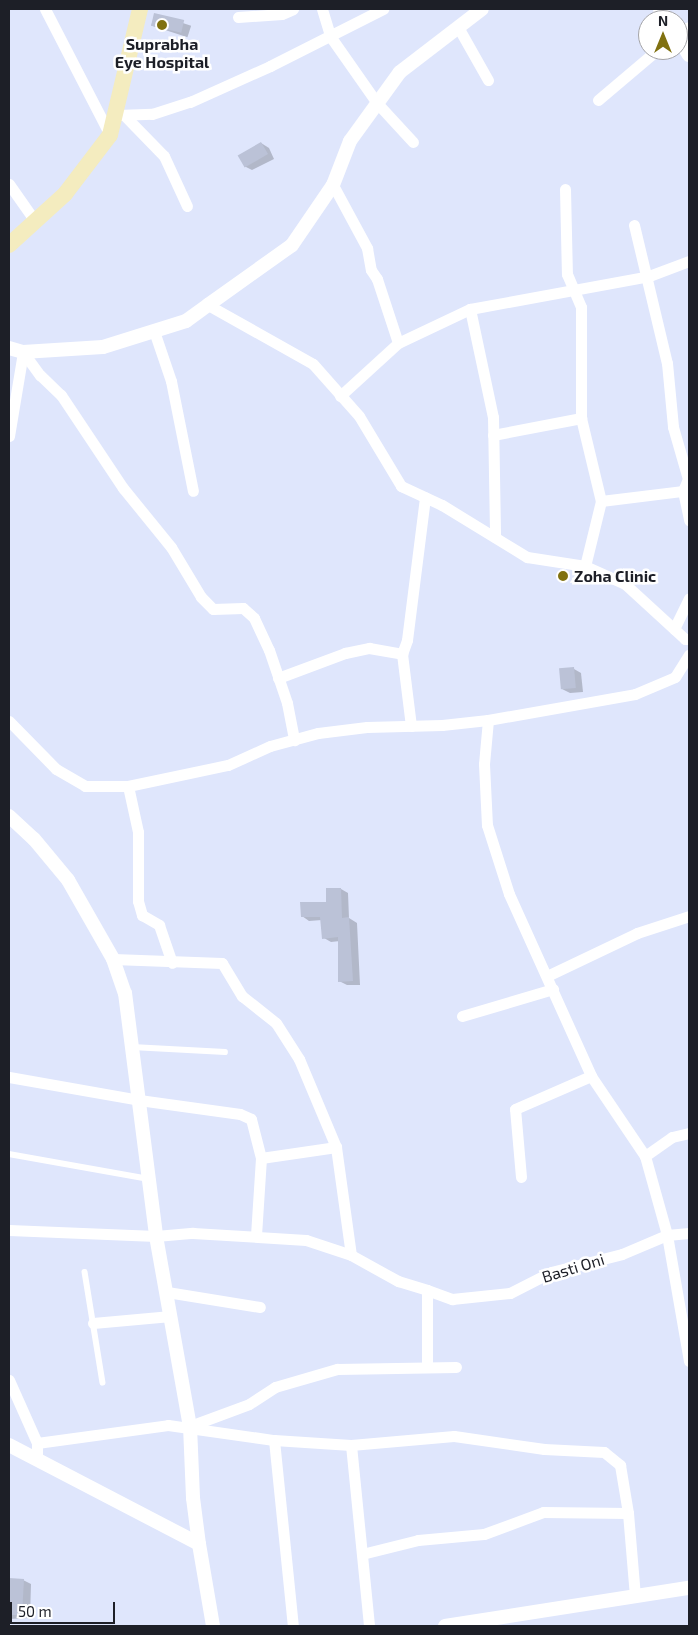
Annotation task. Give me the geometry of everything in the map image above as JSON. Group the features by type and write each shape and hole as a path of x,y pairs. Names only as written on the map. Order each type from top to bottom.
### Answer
{"main road":[{"path":"9,245 65,194 110,135 120,115 140,9"}],"street":[{"path":"45,9 110,135"},
{"path":"238,17 282,14 293,9"},
{"path":"322,9 330,36 377,103 413,142"},
{"path":"120,115 152,114 190,102 383,9"},
{"path":"9,348 23,352 104,347 186,321 292,245 332,185 350,141 400,72 482,9"},
{"path":"458,27 488,80"},
{"path":"598,100 645,60"},
{"path":"120,115 164,156 187,206"},
{"path":"9,184 35,221"},
{"path":"332,185 367,248 371,270 377,278 398,342"},
{"path":"565,189 568,274 572,289 581,308 581,418 602,501 585,566"},
{"path":"634,225 649,276 667,363 673,427 688,479 683,491 689,518"},
{"path":"340,396 398,342 470,309 649,276 689,261"},
{"path":"208,305 313,364 359,416 401,486 425,497 527,556 585,566 626,584 674,629 689,639"},
{"path":"470,309 493,417 494,537"},
{"path":"154,331 171,381 193,491"},
{"path":"9,436 23,352"},
{"path":"23,352 40,375 61,395 123,488 171,547 201,597 213,609 243,608 254,618 278,678 294,740"},
{"path":"493,436 581,418"},
{"path":"602,501 683,491"},
{"path":"411,726 402,654 407,640 425,497"},
{"path":"674,629 689,598"},
{"path":"278,678 345,653 369,648 402,654"},
{"path":"9,721 56,769 85,786 128,786 228,765 294,740 367,727 411,726 488,720 635,694 675,677 689,655"},
{"path":"488,720 484,764 487,825 509,894 591,1076 645,1156 667,1235 689,1359"},
{"path":"128,786 138,832 138,901 142,915 159,925 172,963"},
{"path":"9,816 34,839 68,880 113,959 124,993 156,1236 190,1426 193,1498 213,1626"},
{"path":"547,976 637,933 689,916"},
{"path":"113,959 172,963 222,963 242,996 276,1024 300,1060 336,1147 351,1255"},
{"path":"462,1016 552,989"},
{"path":"521,1177 515,1110 531,1100 591,1076"},
{"path":"9,1077 139,1100 240,1114 251,1119 261,1158 256,1236"},
{"path":"645,1156 672,1137 689,1133"},
{"path":"261,1158 336,1147"},
{"name":"Basti Oni","path":"9,1230 156,1236 193,1233 306,1240 351,1255 398,1281 452,1299 510,1293 551,1272 622,1254 667,1235 689,1233"},
{"path":"427,1365 428,1290"},
{"path":"167,1292 260,1307"},
{"path":"93,1324 171,1316"},
{"path":"190,1426 249,1404 274,1388 337,1368 427,1365 456,1367"},
{"path":"9,1380 37,1443 37,1460"},
{"path":"37,1443 168,1425 190,1426 274,1440 351,1445 454,1436 544,1449 604,1452 620,1465 628,1513 635,1597"},
{"path":"274,1440 293,1626"},
{"path":"9,1445 199,1544"},
{"path":"351,1445 369,1626"},
{"path":"362,1554 418,1540 484,1534 543,1512 628,1513"},
{"path":"445,1626 689,1588"}],"lane":[{"path":"132,1047 225,1052"},
{"path":"9,1154 149,1179"},
{"path":"85,1272 102,1383"}],"building":[{"path":"154,13 184,20 181,33 151,26"},
{"path":"261,142 268,154 245,168 238,156"},
{"path":"574,667 576,688 561,689 559,668"},
{"path":"326,888 341,888 342,918 349,917 353,981 338,982 338,937 322,939 320,917 301,917 300,902 326,902"},
{"path":"9,1578 24,1579 22,1615 9,1615"}],"place":[{"name":"Suprabha Eye Hospital","path":"162,25"},
{"name":"Zoha Clinic","path":"563,576"}]}
